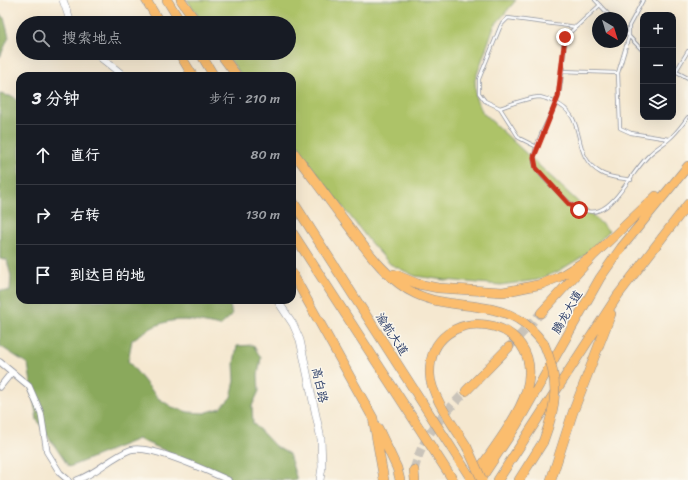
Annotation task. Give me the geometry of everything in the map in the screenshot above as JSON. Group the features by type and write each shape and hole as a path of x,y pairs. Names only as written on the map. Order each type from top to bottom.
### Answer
{"highway":[{"path":"146,0 156,16"},
{"path":"167,0 177,16"},
{"path":"180,0 192,16"},
{"path":"181,60 186,72"},
{"path":"183,60 190,72"},
{"path":"204,60 212,72"},
{"path":"225,60 234,72"},
{"path":"296,155 381,266 400,283 415,294 441,302 502,312 519,319 533,330 544,344 555,376 556,398 552,419 543,442 519,480"},
{"path":"541,313 593,256 685,169"},
{"name":"腾龙大道","path":"481,480 516,426 600,278 621,248 685,169"},
{"path":"498,480 618,295 688,204"},
{"name":"渝航大道","path":"296,206 472,480"},
{"path":"296,238 451,477"},
{"path":"381,266 418,284 438,288 503,292 542,284 559,277 593,256"},
{"path":"296,279 373,418 392,455 400,480"},
{"path":"545,480 618,295"},
{"path":"472,480 518,410 526,391 528,377 527,360 522,347 506,331 486,323 468,325 451,332 438,344 431,357 430,376 436,394 467,447 481,480"},
{"path":"466,391 509,347"},
{"path":"551,480 573,412"},
{"path":"373,418 384,480"},
{"path":"414,470 415,480"}],"street":[{"path":"63,0 69,16"},
{"path":"104,60 119,72"},
{"name":"高白路","path":"280,304 293,324 300,340 321,439 322,467 320,480"},
{"path":"0,362 28,386 42,413 47,452 60,473 68,480"},
{"path":"0,387 12,372"},
{"path":"77,480 131,449 142,449 180,460 228,480"}],"lane":[{"path":"595,0 606,12"},
{"path":"643,0 629,26 629,36 618,73 620,128 631,133 670,139"},
{"path":"600,5 565,37 561,71 555,102 534,157 536,168 569,204 579,210 595,212 607,206 622,192 649,155 670,139 688,117"},
{"path":"537,148 519,138 500,108 485,101 479,93 479,79 501,25 508,18 518,18 576,28"},
{"path":"629,36 640,48"},
{"path":"676,67 688,50"},
{"path":"561,71 618,73"},
{"path":"676,71 688,78"},
{"path":"500,108 540,97 555,102 574,118 578,128 578,141 583,154 590,164 599,172 606,175 631,180"}],"green space":[{"path":"187,0 516,0 494,26 475,80 476,99 483,113 609,231 587,254 557,272 537,280 501,285 445,280 415,276 390,264 370,242 296,146 296,72 239,72 230,60 296,60 296,16 198,16"},
{"path":"0,15 4,18 9,37 0,57"},
{"path":"0,94 14,97 16,100 16,304 230,304 232,315 220,326 184,320 154,326 132,340 128,361 158,398 172,407 188,412 204,413 221,408 231,397 235,381 234,363 237,346 253,345 261,358 258,375 259,391 252,406 253,423 275,446 289,454 297,480 234,480 138,439 69,467 37,420 28,364 0,346 0,290 10,291 11,276 7,260 0,259"}],"tunnel":[{"path":"509,347 541,313"},
{"path":"414,470 418,457 428,436 441,418 466,391"}],"route":[{"path":"565,37 558,97 534,157 536,168 569,204 579,210"}]}
